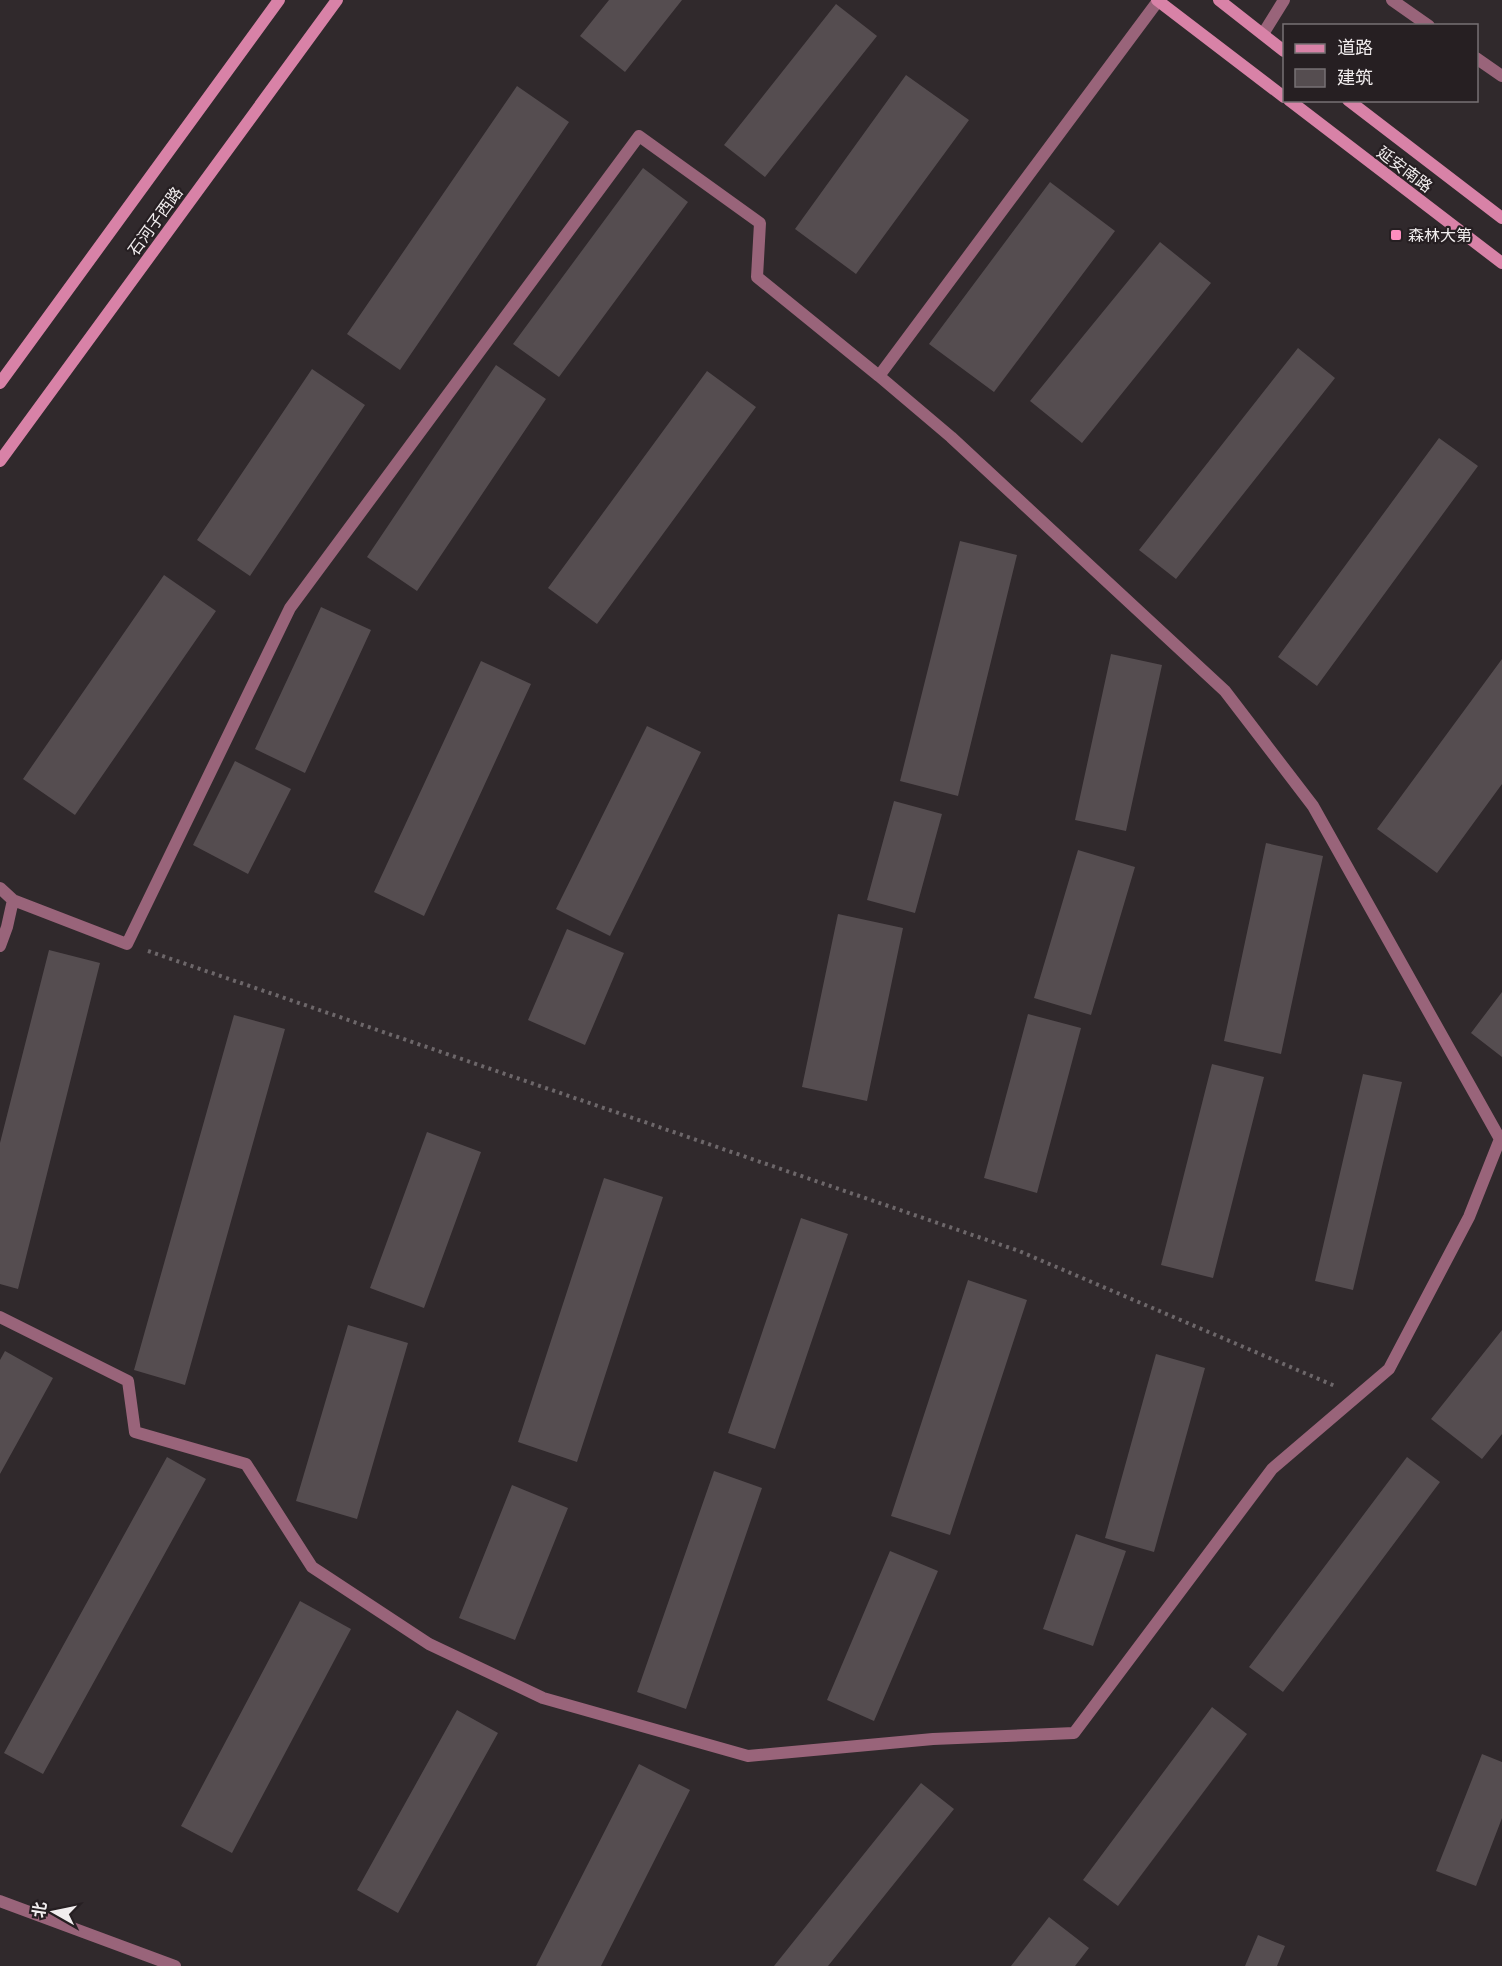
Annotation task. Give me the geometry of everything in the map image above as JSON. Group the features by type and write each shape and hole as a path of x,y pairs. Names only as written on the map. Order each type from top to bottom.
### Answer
{"main road":[{"name":"石河子西路","path":"0,383 279,0"},
{"name":"石河子西路","path":"0,461 337,0"},
{"path":"1157,0 1283,96"},
{"path":"1219,0 1283,50"},
{"name":"延安南路","path":"1292,102 1502,263"},
{"name":"延安南路","path":"1351,102 1502,218"}],"street":[{"path":"879,376 1157,0"},
{"path":"1263,34 1284,0"},
{"path":"1392,0 1426,24"},
{"path":"1478,59 1502,76"},
{"path":"0,888 13,900 128,944 290,608 639,136 760,223 757,277 951,437 1225,691 1313,806 1500,1139 1469,1217 1389,1369 1272,1469 1074,1733 933,1739 747,1756 543,1698 429,1644 312,1567 246,1464 135,1432 128,1380 0,1317"},
{"path":"0,946 8,927 13,900"},
{"path":"0,1901 175,1966"}],"path":[{"path":"128,944 450,1053 1019,1251 1358,1396"}],"building":[{"path":"609,0 682,0 625,72 580,36"},
{"path":"836,4 877,36 765,177 724,145"},
{"path":"906,75 969,120 856,274 795,229"},
{"path":"517,86 569,122 400,370 347,334"},
{"path":"643,168 688,202 559,377 513,344"},
{"path":"1050,182 1115,231 994,392 929,344"},
{"path":"1160,242 1211,283 1082,443 1030,401"},
{"path":"1298,348 1335,378 1176,579 1139,550"},
{"path":"496,365 546,399 417,591 367,557"},
{"path":"312,369 365,405 250,576 197,540"},
{"path":"707,371 756,407 597,624 548,588"},
{"path":"1439,438 1478,466 1317,686 1278,657"},
{"path":"960,541 1017,555 958,796 900,781"},
{"path":"164,575 216,611 75,815 23,779"},
{"path":"321,607 371,630 305,773 255,749"},
{"path":"1111,654 1162,665 1126,831 1075,820"},
{"path":"1502,659 1502,784 1437,873 1377,829"},
{"path":"481,661 531,684 424,916 374,892"},
{"path":"647,726 701,752 610,936 556,909"},
{"path":"235,761 291,789 248,874 193,845"},
{"path":"894,801 942,814 915,913 867,900"},
{"path":"1266,843 1323,856 1281,1054 1224,1041"},
{"path":"1078,850 1135,867 1091,1015 1034,998"},
{"path":"838,914 903,928 867,1101 802,1087"},
{"path":"567,929 624,953 585,1045 528,1020"},
{"path":"49,950 100,963 18,1289 0,1284 0,1143"},
{"path":"1502,992 1502,1057 1471,1033"},
{"path":"1028,1014 1081,1028 1037,1193 984,1178"},
{"path":"234,1015 285,1029 185,1385 134,1370"},
{"path":"1212,1064 1264,1077 1213,1278 1161,1265"},
{"path":"1363,1074 1402,1082 1353,1290 1315,1281"},
{"path":"427,1132 481,1152 424,1308 370,1288"},
{"path":"604,1178 663,1197 577,1462 518,1442"},
{"path":"801,1218 848,1234 775,1449 728,1433"},
{"path":"968,1280 1027,1300 950,1535 891,1516"},
{"path":"348,1325 408,1343 357,1519 296,1501"},
{"path":"1502,1330 1502,1434 1482,1459 1431,1419"},
{"path":"5,1351 53,1378 0,1474 0,1360"},
{"path":"1156,1354 1205,1368 1154,1552 1105,1538"},
{"path":"167,1457 206,1479 43,1774 4,1753"},
{"path":"1407,1457 1440,1482 1283,1692 1249,1667"},
{"path":"714,1471 762,1488 686,1709 637,1692"},
{"path":"512,1485 568,1508 515,1640 459,1618"},
{"path":"1076,1534 1126,1551 1093,1646 1043,1629"},
{"path":"890,1551 938,1571 874,1721 827,1700"},
{"path":"300,1601 351,1629 232,1853 181,1826"},
{"path":"1212,1707 1247,1734 1118,1906 1083,1880"},
{"path":"457,1710 498,1733 398,1913 357,1890"},
{"path":"1482,1754 1502,1762 1502,1818 1476,1886 1436,1871"},
{"path":"639,1764 690,1790 601,1966 536,1966"},
{"path":"921,1783 954,1809 828,1966 774,1966"},
{"path":"1049,1917 1089,1948 1075,1966 1011,1966"},
{"path":"1258,1935 1285,1946 1277,1966 1245,1966"}],"place":[{"name":"森林大第","path":"1396,235"}]}
